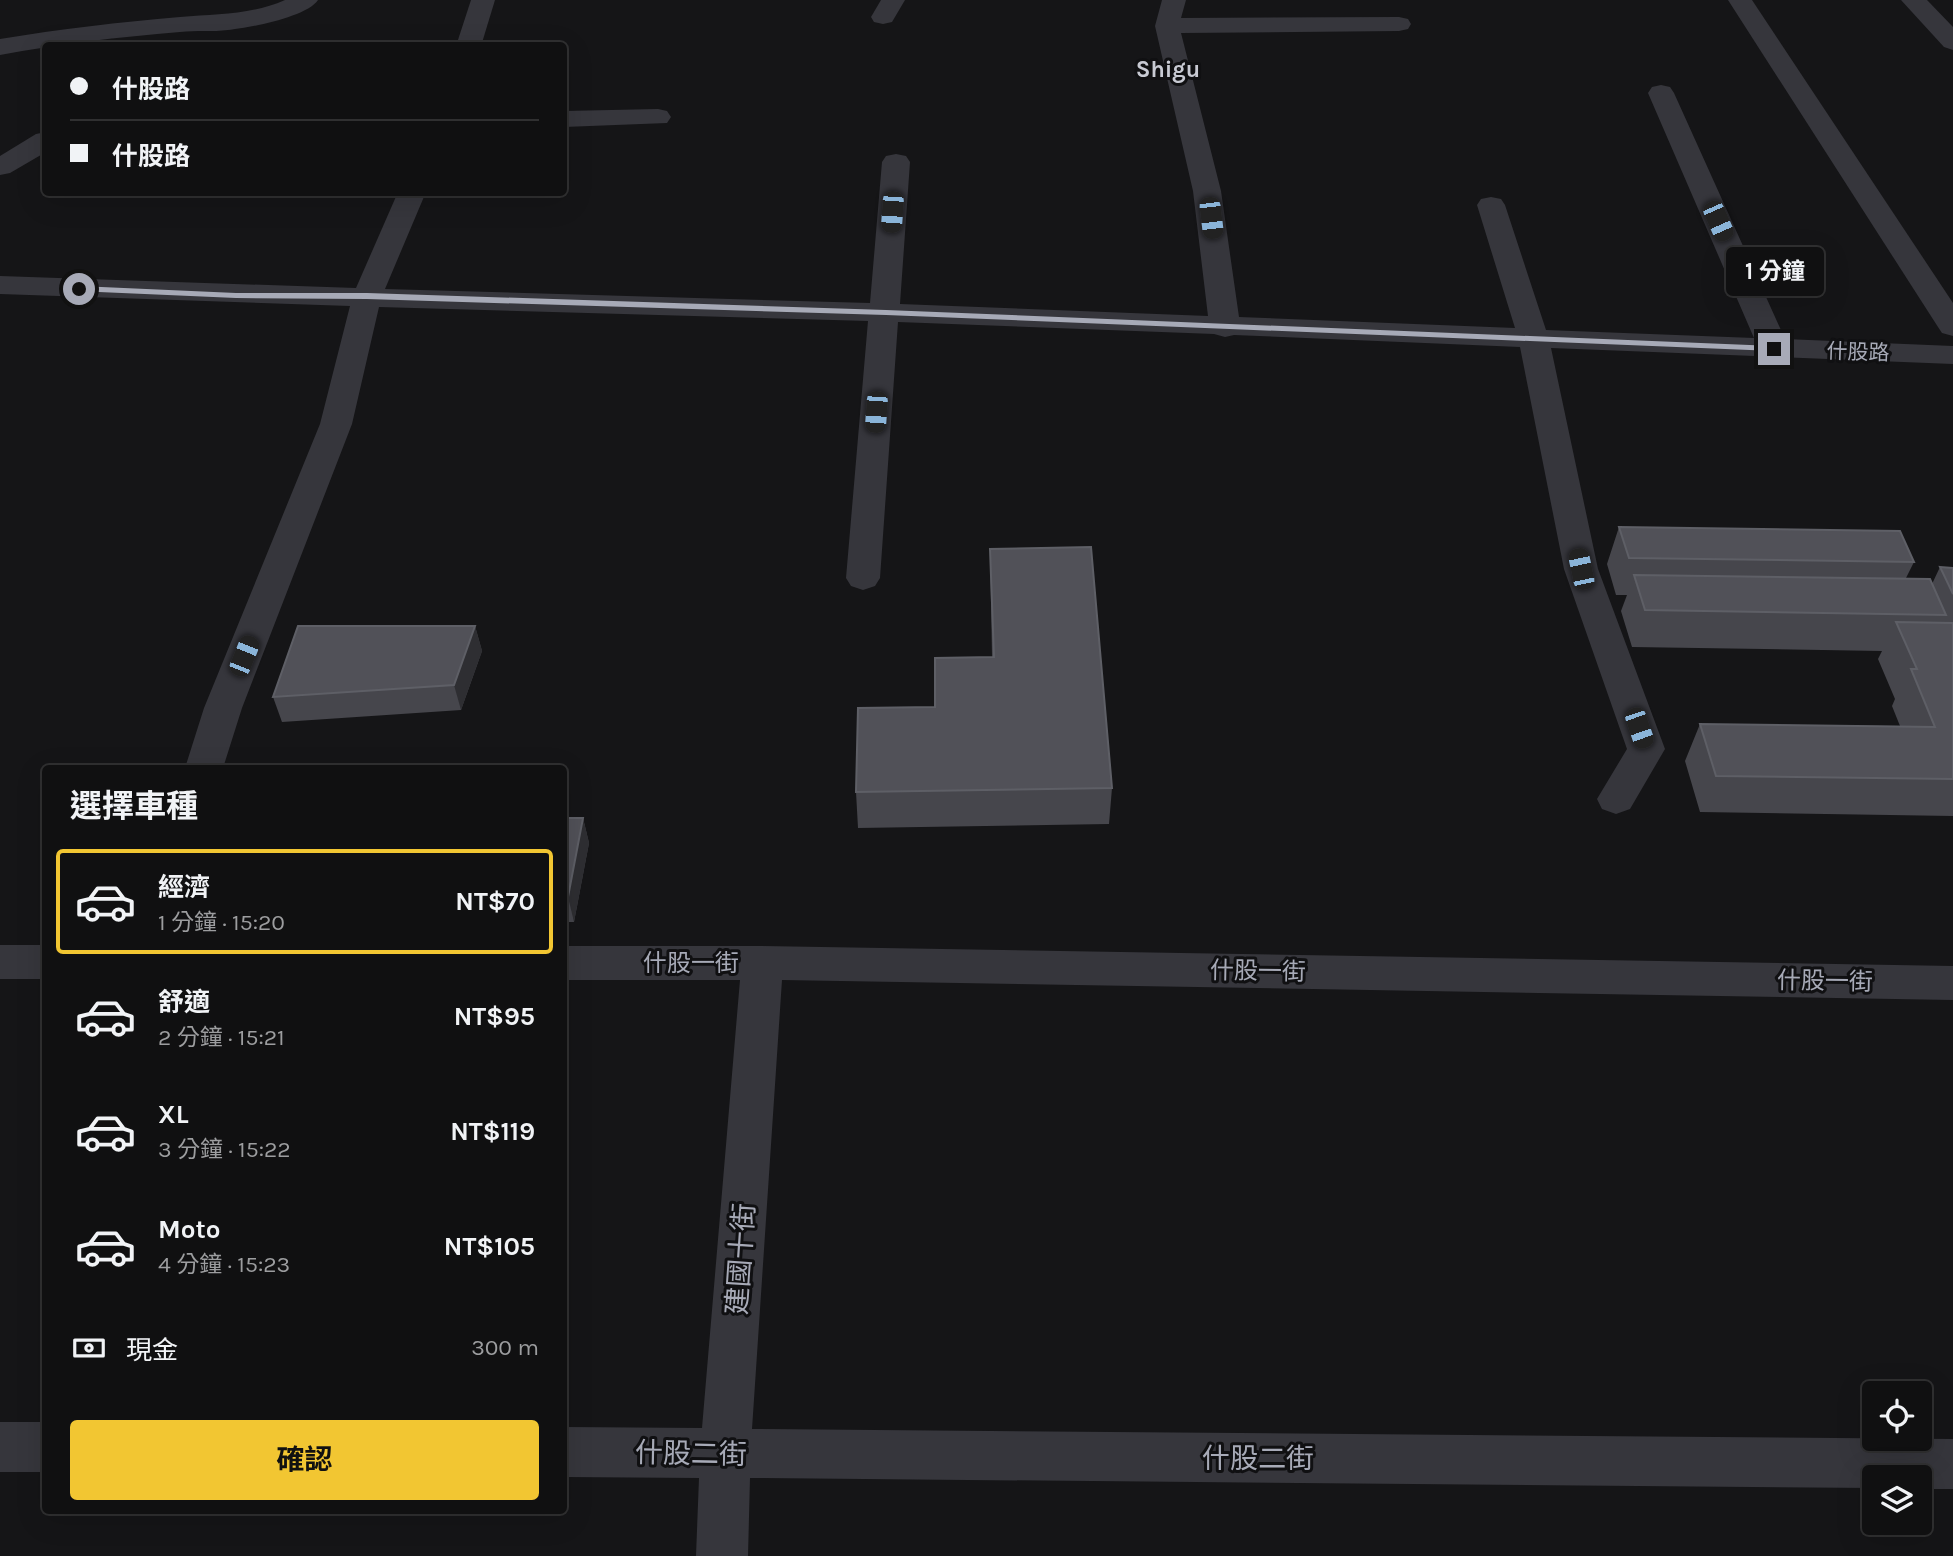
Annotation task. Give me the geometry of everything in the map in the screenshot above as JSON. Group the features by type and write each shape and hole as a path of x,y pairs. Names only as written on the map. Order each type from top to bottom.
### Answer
{"street":[{"path":"0,47 76,35 183,24 226,34 306,0"},
{"path":"469,42 484,0"},
{"path":"1740,0 1953,327"},
{"path":"1913,0 1953,42"},
{"path":"1225,328 1207,191 1170,13 1399,24"},
{"path":"1661,93 1774,349"},
{"path":"567,119 658,117"},
{"path":"0,167 42,142"},
{"path":"863,579 896,162"},
{"path":"205,765 223,708 336,424 367,296 410,196"},
{"path":"1491,205 1534,339 1581,569 1646,749 1616,799"},
{"name":"什股路","path":"0,285 236,296 367,296 886,312 1225,328 1953,355"},
{"path":"0,962 42,962"},
{"name":"什股一街","path":"567,963 762,963 1953,983"},
{"name":"建國十街","path":"722,1556 725,1453 762,963"},
{"path":"0,1447 42,1447"},
{"name":"什股二街","path":"567,1452 1953,1464"}],"building":[{"path":"1619,527 1900,531 1914,562 1629,558"},
{"path":"1091,547 1112,788 856,792 858,708 935,707 935,658 994,657 990,549"},
{"path":"1940,567 1953,568 1953,594"},
{"path":"1634,575 1930,579 1946,615 1645,610"},
{"path":"1896,622 1953,623 1953,779 1716,776 1700,724 1935,727 1911,669 1917,669"},
{"path":"298,626 475,626 454,685 273,697"},
{"path":"567,818 583,818 568,897"}],"district":[{"name":"Shigu","path":"1168,69"}],"route":[{"path":"79,289 236,296 367,296 886,312 1774,349"}]}
